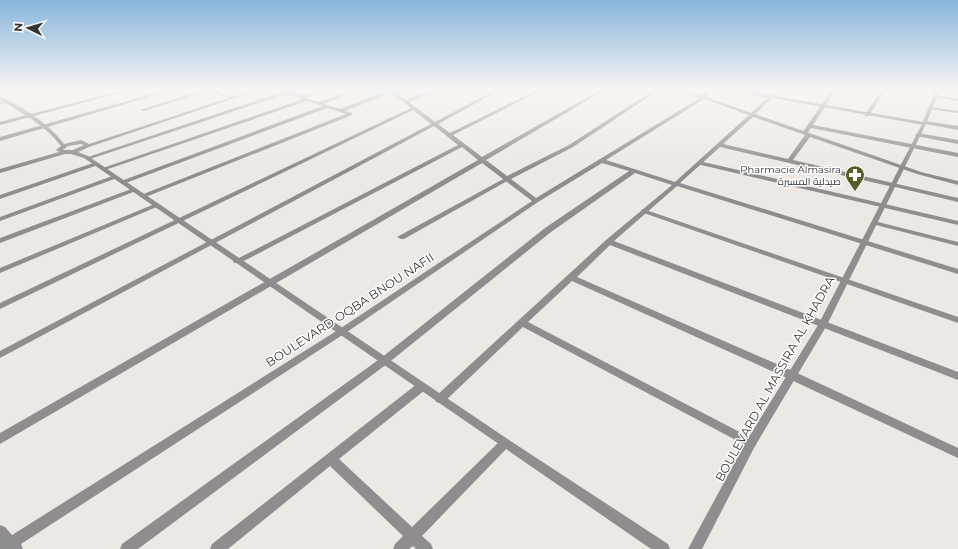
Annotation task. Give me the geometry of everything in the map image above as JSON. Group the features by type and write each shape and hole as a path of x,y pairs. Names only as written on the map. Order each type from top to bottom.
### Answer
{"street":[{"path":"0,124 31,116 59,139 75,143 85,150 100,166 119,180 663,549"},
{"path":"0,139 81,116"},
{"path":"72,152 85,150 109,137 177,116"},
{"path":"59,139 63,149 72,152 85,150 205,116"},
{"path":"0,197 253,116"},
{"path":"0,219 119,180 301,116"},
{"path":"143,196 346,116"},
{"path":"0,306 398,116"},
{"path":"424,116 536,201"},
{"path":"0,355 451,116"},
{"path":"450,135 489,116"},
{"path":"0,439 559,116"},
{"path":"401,237 571,146 618,116"},
{"name":"BOULEVARD OQBA BNOU NAFII","path":"9,547 341,332 536,201 675,116"},
{"path":"440,399 643,211 753,116"},
{"path":"756,116 919,173 958,183"},
{"path":"789,161 817,116"},
{"path":"877,116 958,128"},
{"name":"BOULEVARD AL MASSIRA AL KHADRA","path":"695,549 752,443 822,325 927,116"},
{"path":"810,126 958,155"},
{"path":"918,135 958,142"},
{"path":"0,171 32,161 75,143"},
{"path":"237,261 462,145"},
{"path":"719,145 958,200"},
{"path":"602,161 958,272"},
{"path":"699,163 958,223"},
{"path":"127,549 384,361 548,230 634,171"},
{"path":"0,242 134,190"},
{"path":"0,271 157,205"},
{"path":"643,211 958,320"},
{"path":"874,223 958,244"},
{"path":"609,242 958,376"},
{"path":"571,277 791,375 958,453"},
{"path":"522,323 752,443"},
{"path":"217,549 422,386"},
{"path":"400,549 505,443"},
{"path":"330,459 426,549"},
{"path":"0,532 9,547"}],"place":[{"name":"Pharmacie Almasira صيدلية المسيرة","path":"855,192"}]}
